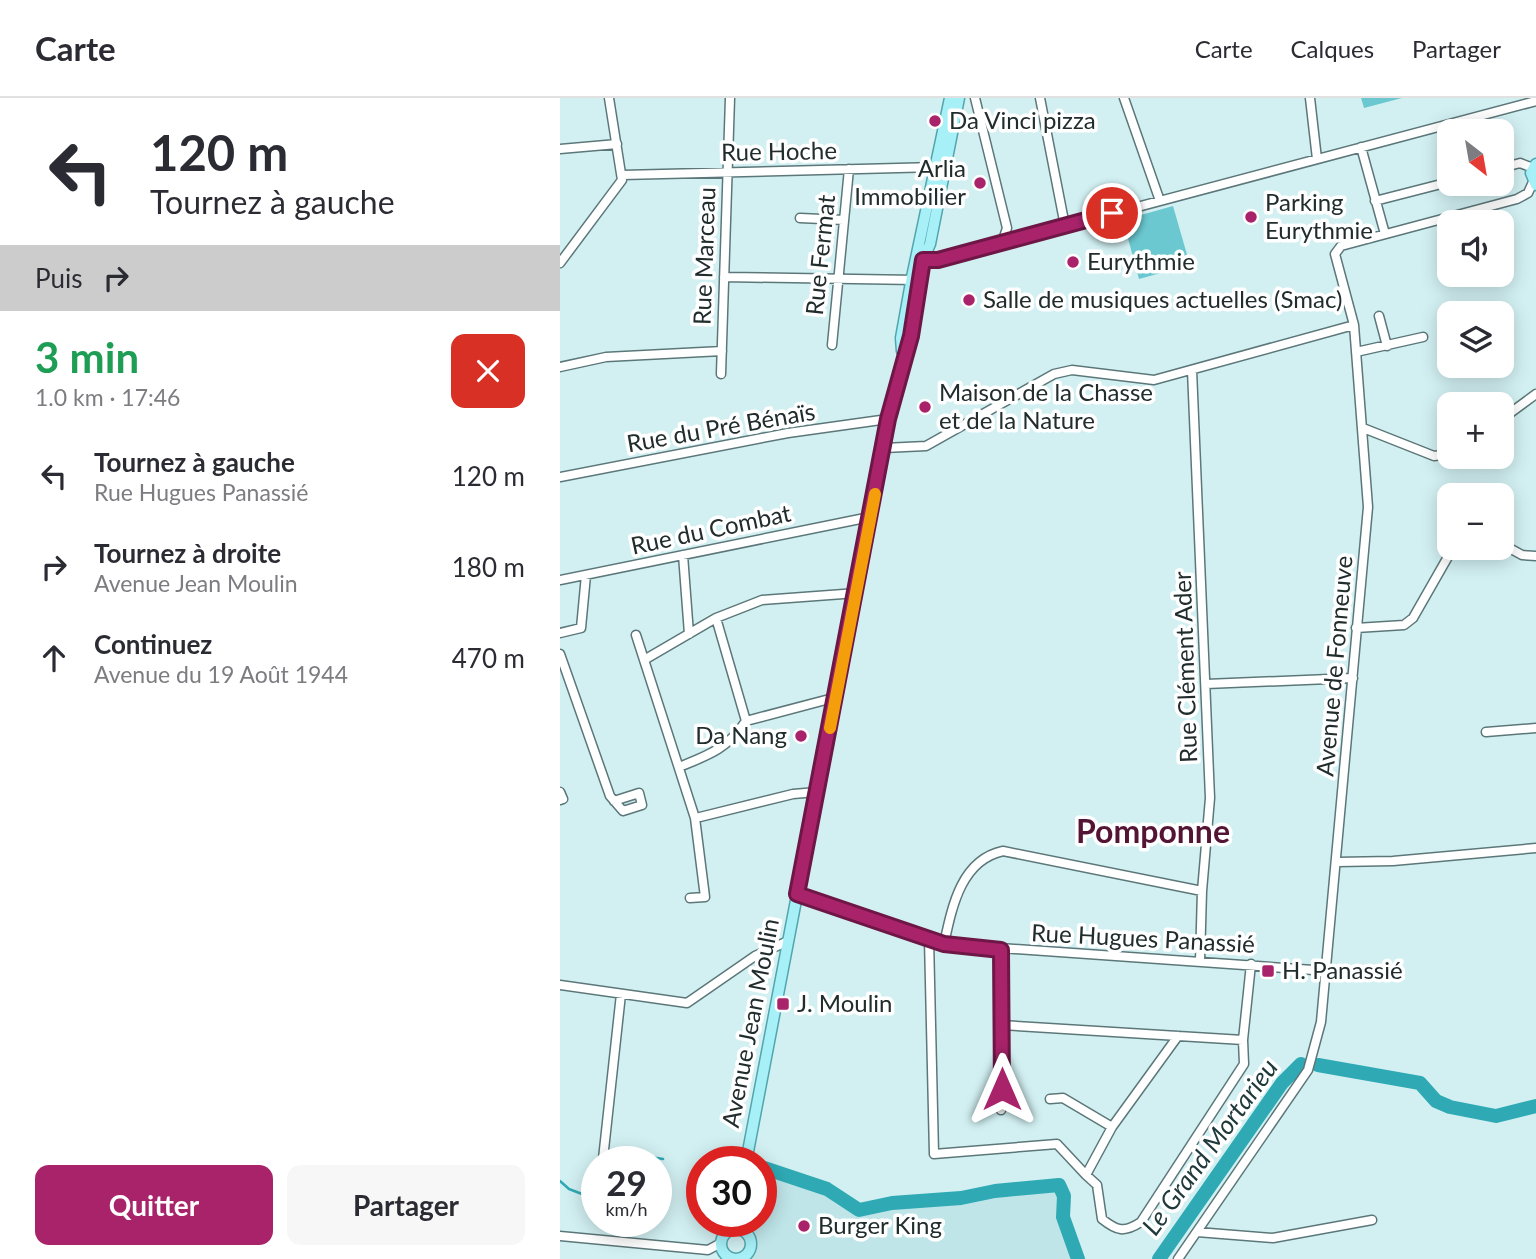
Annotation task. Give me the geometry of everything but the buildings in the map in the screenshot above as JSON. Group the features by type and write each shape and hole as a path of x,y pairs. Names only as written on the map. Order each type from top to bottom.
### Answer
{"main road":[{"path":"916,279 950,98"},
{"path":"916,279 930,244 959,98"},
{"path":"1534,166 1535,184"},
{"name":"Avenue Jean Moulin","path":"749,1146 786,942 857,593 888,419 903,356 901,338 909,320 916,279"},
{"path":"722,1251 736,1259 744,1256 750,1248 748,1237"}],"street":[{"path":"562,259 622,180 609,98"},
{"name":"Rue Marceau","path":"721,374 730,98"},
{"path":"975,98 1006,221 1006,235 1002,243"},
{"path":"1040,98 1065,226"},
{"path":"1124,98 1160,201"},
{"path":"1310,98 1317,159"},
{"path":"923,260 938,260 1536,101"},
{"path":"560,149 617,144"},
{"path":"1361,147 1385,234"},
{"path":"1514,165 1534,166"},
{"name":"Rue Hoche","path":"622,175 937,167"},
{"name":"Rue Fermat","path":"832,345 849,169"},
{"name":"Avenue de Fonneuve","path":"1178,1259 1308,1070 1321,1022 1328,971 1368,506 1354,325 1336,260 1337,248 1517,199 1528,193 1535,184"},
{"path":"1375,201 1437,185"},
{"path":"800,218 844,220"},
{"path":"1006,221 1021,238"},
{"path":"724,277 916,279"},
{"path":"1379,316 1387,346"},
{"path":"884,449 926,446 1063,372 1072,370 1154,380 1354,325"},
{"path":"1356,352 1423,337"},
{"path":"560,367 606,356 722,351"},
{"name":"Rue Clément Ader","path":"1192,370 1210,798 1202,891 1200,961"},
{"path":"1514,410 1536,394"},
{"name":"Rue du Pré Bénaïs","path":"560,477 788,433 888,419"},
{"path":"1363,428 1437,456"},
{"name":"Rue du Combat","path":"560,580 870,517"},
{"path":"1514,551 1522,555 1536,556"},
{"path":"682,555 689,634"},
{"path":"1356,628 1404,625 1413,618 1446,560"},
{"path":"560,634 581,628 586,575"},
{"path":"644,660 716,618 762,600 857,593"},
{"path":"716,618 746,721"},
{"path":"636,635 678,766 698,818 705,897 690,898"},
{"path":"560,654 614,801"},
{"path":"1206,684 1353,678"},
{"path":"678,766 712,754 733,741 746,721 837,697"},
{"path":"1486,732 1536,728"},
{"path":"560,792 563,799 560,800"},
{"path":"698,818 793,794 817,792"},
{"path":"1337,862 1393,861 1536,848"},
{"path":"944,944 964,879 974,862 988,854 1003,851 1202,891"},
{"name":"Rue Hugues Panassié","path":"797,894 944,944 1328,971"},
{"path":"929,939 934,1154 1057,1144 1097,1185 1102,1219 1116,1230 1127,1231 1141,1222 1244,1064 1243,1040 1251,964"},
{"path":"560,985 687,1003 755,956 786,942"},
{"path":"1001,950 1002,1110"},
{"path":"604,1146 621,994"},
{"path":"1001,1024 1243,1040"},
{"path":"1086,1175 1112,1128 1178,1036"},
{"path":"1049,1098 1063,1098 1112,1128"},
{"path":"1197,1232 1273,1238 1372,1220"},
{"path":"560,1236 722,1251"}],"shaded area":[{"path":"1361,98 1402,98 1364,108"},
{"path":"1173,206 1190,265 1139,279 1123,220"},
{"path":"777,1172 827,1189 860,1210 892,1203 961,1198 1000,1190 1059,1185 1064,1196 1063,1217 1078,1259 736,1259 744,1256 750,1248 748,1237 777,1237"}],"waterway":[{"name":"Le Grand Mortarieu","path":"1159,1259 1282,1083 1301,1064"},
{"name":"Le Grand Mortarieu","path":"1318,1065 1420,1083 1436,1101 1450,1107 1496,1116 1536,1106"},
{"name":"Le Grand Mortarieu","path":"777,1172 827,1189 859,1210 892,1203 961,1198 995,1191 1059,1185 1064,1196 1063,1217 1078,1259"},
{"name":"Le Grand Mortarieu","path":"560,1181 569,1189 581,1194"}],"slow traffic":[{"path":"830,728 875,494"}],"place":[{"name":"Da Vinci pizza","path":"935,121"},
{"name":"Arlia Immobilier","path":"980,183"},
{"name":"Parking Eurythmie","path":"1251,217"},
{"name":"Eurythmie","path":"1073,262"},
{"name":"Salle de musiques actuelles (Smac)","path":"969,300"},
{"name":"Maison de la Chasse et de la Nature","path":"925,407"},
{"name":"Da Nang","path":"801,736"},
{"name":"H. Panassié","path":"1268,971"},
{"name":"J. Moulin","path":"783,1004"},
{"name":"Burger King","path":"804,1226"}],"district":[{"name":"Pomponne","path":"1153,832"}],"route":[{"path":"1002,1089 1001,950 944,944 797,894 888,419 903,356 911,336 923,260 938,260 1112,213"}]}
